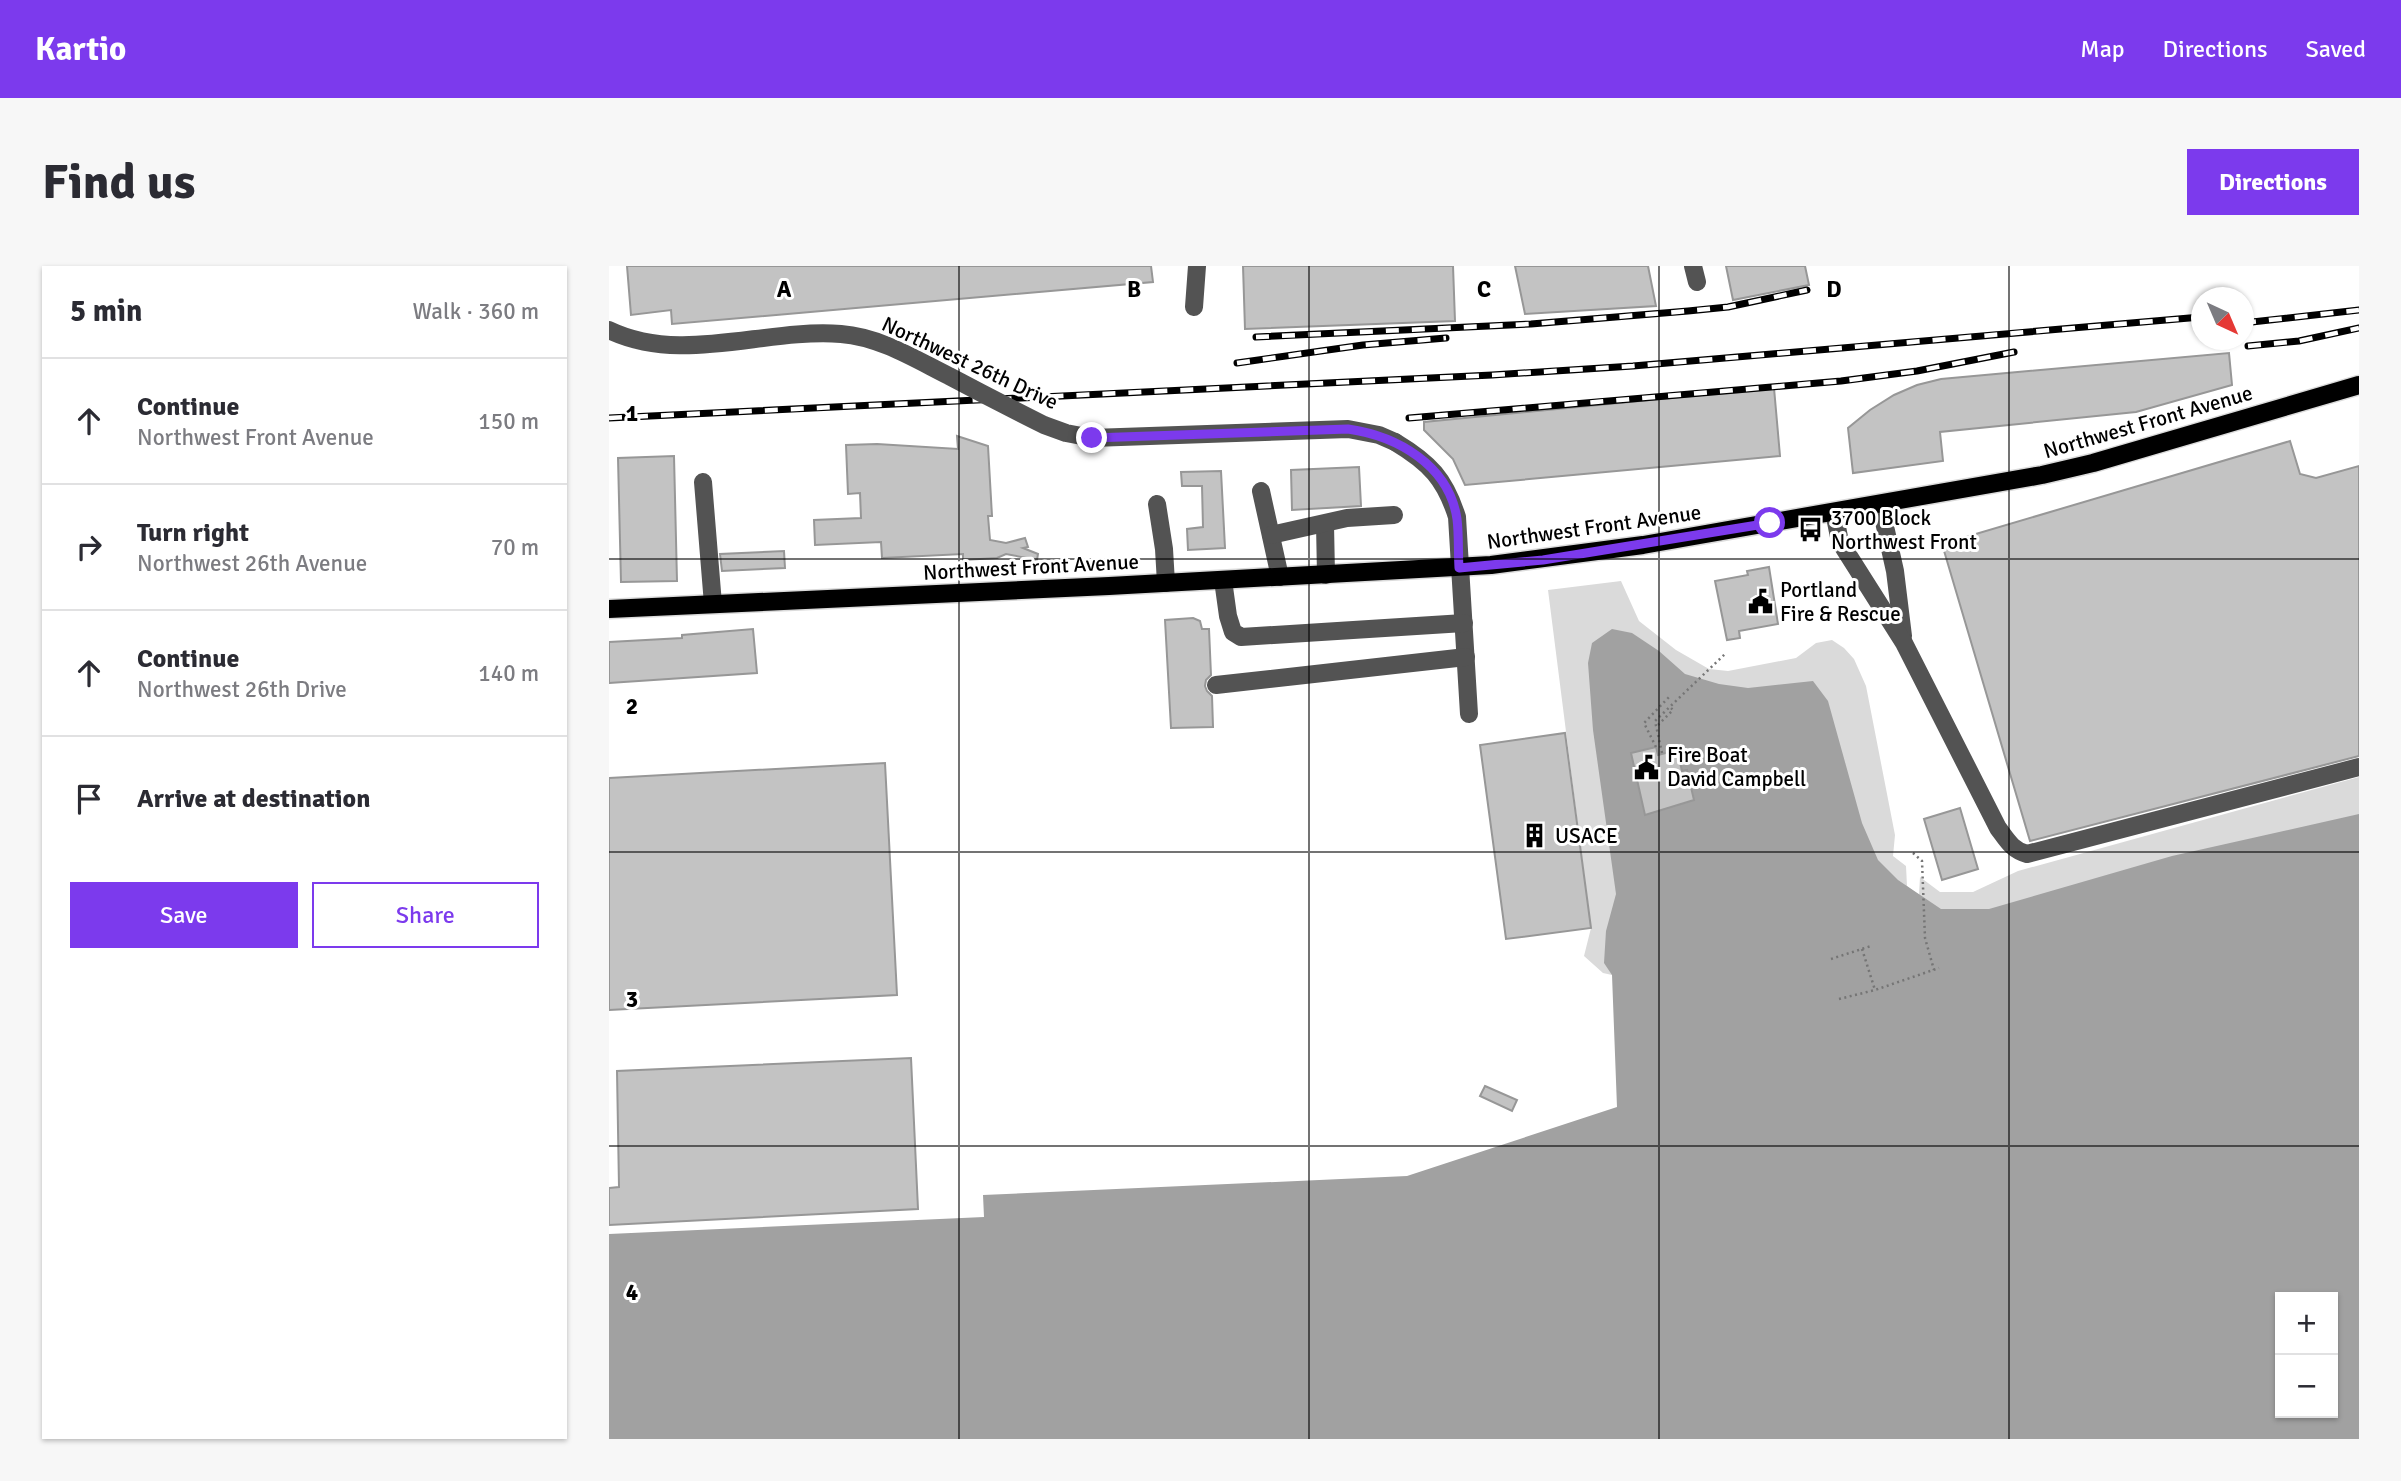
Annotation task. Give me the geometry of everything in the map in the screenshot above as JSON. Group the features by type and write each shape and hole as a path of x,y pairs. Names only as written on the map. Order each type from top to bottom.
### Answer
{"main road":[{"name":"Northwest Front Avenue","path":"609,609 1459,568 1569,556 1974,489 2067,469 2359,385"}],"street":[{"path":"1194,307 1197,266"},
{"name":"Northwest 26th Drive","path":"609,330 623,337 675,346 817,333 861,337 898,351 1044,425 1092,438 1348,429 1379,435 1395,442 1415,454 1434,471 1450,494 1457,517 1469,714"},
{"path":"703,482 713,604"},
{"path":"1261,491 1280,577"},
{"path":"1157,504 1164,549 1165,583"},
{"path":"1879,504 1895,571 1904,643"},
{"path":"1834,512 1840,542 1904,643 1999,828 2009,844 2018,851 2027,854 2359,767"},
{"path":"1271,535 1347,518 1394,515"},
{"path":"1325,524 1326,575"},
{"path":"1223,580 1233,632 1241,637 1464,623"},
{"path":"1216,685 1466,657"}],"path":[{"path":"1662,753 1655,721 1725,654"},
{"path":"1656,747 1644,723 1669,696"},
{"path":"1657,726 1673,710 1670,707"},
{"path":"1839,999 1936,969 1925,938 1922,861 1913,853"},
{"path":"1831,959 1871,946"},
{"path":"1862,949 1875,990"}],"shaded area":[{"path":"1621,581 1639,621 1676,650 1709,669 1728,671 1796,658 1816,643 1832,640 1844,648 1854,659 1866,686 1895,835 1893,856 1906,866 1907,886 1919,895 1920,877 1940,892 1973,892 2018,871 2359,777 2359,852 1991,950 1626,807 1612,975 1603,973 1584,956 1591,928 1548,590"},
{"path":"1612,629 1632,633 1659,651 1685,674 1719,684 1748,688 1813,681 1828,701 1862,823 1878,860 1898,880 1941,909 1989,909 2172,856 2359,814 2359,1439 609,1439 609,1234 984,1217 983,1195 1407,1176 1617,1107 1612,975 1604,963 1606,931 1616,894 1593,730 1588,663 1592,643"}],"building":[{"path":"627,266 1151,266 1153,282 672,324 671,310 631,315"},
{"path":"1243,266 1453,266 1455,321 1245,329"},
{"path":"1515,266 1648,266 1656,306 1525,314"},
{"path":"1726,266 1805,266 1809,285 1733,300"},
{"path":"2229,353 2232,385 2136,412 1940,432 1943,461 1853,473 1848,428 1894,395 1917,385 1941,379"},
{"path":"1774,388 1780,456 1465,485 1453,459 1424,430 1424,422"},
{"path":"957,436 988,446 992,516 988,516 990,540 1006,543 1025,538 1028,547 1023,548 1038,554 1037,560 1006,554 997,558 963,560 963,554 882,558 881,542 815,545 814,520 861,518 860,493 848,494 846,445 877,444 958,449"},
{"path":"2290,441 2300,474 2316,478 2359,466 2359,756 2030,841 1942,544"},
{"path":"674,456 677,581 621,582 618,458"},
{"path":"1359,467 1361,506 1292,510 1291,470"},
{"path":"1221,471 1225,548 1188,550 1187,529 1203,527 1202,486 1182,486 1181,472"},
{"path":"784,551 785,568 722,571 720,554"},
{"path":"1769,567 1778,624 1739,631 1740,638 1727,640 1715,581 1748,575 1747,571"},
{"path":"1193,618 1200,621 1202,629 1209,629 1211,675 1205,686 1212,696 1213,727 1171,728 1165,620"},
{"path":"753,629 757,673 609,683 609,642 682,638 682,635"},
{"name":"USACE","path":"1565,733 1591,928 1506,939 1480,745"},
{"path":"1656,747 1658,755 1677,750 1682,771 1687,770 1694,800 1645,815 1631,753"},
{"path":"885,763 897,995 609,1010 609,778"},
{"path":"1960,808 1978,869 1942,880 1924,819"},
{"path":"911,1058 918,1209 609,1225 609,1188 619,1187 617,1071"},
{"path":"1485,1086 1517,1100 1512,1111 1480,1096"}],"railway":[{"path":"1256,337 1531,324 1688,311 1728,307 1807,290"},
{"path":"2254,322 2359,310"},
{"path":"609,418 1492,375 1633,366 2191,318"},
{"path":"2254,345 2299,341 2359,328"},
{"path":"1237,363 1363,345 1446,338"},
{"path":"1409,418 1841,381 1917,371 2014,352"}],"place":[{"name":"3700 Block Northwest Front","path":"1811,530"},
{"name":"Portland Fire & Rescue","path":"1760,602"},
{"name":"Fire Boat David Campbell","path":"1647,767"},
{"name":"USACE","path":"1535,836"}],"route":[{"path":"1092,438 1325,429 1348,429 1379,435 1415,454 1444,483 1457,517 1459,568 1543,560 1770,523"}]}
